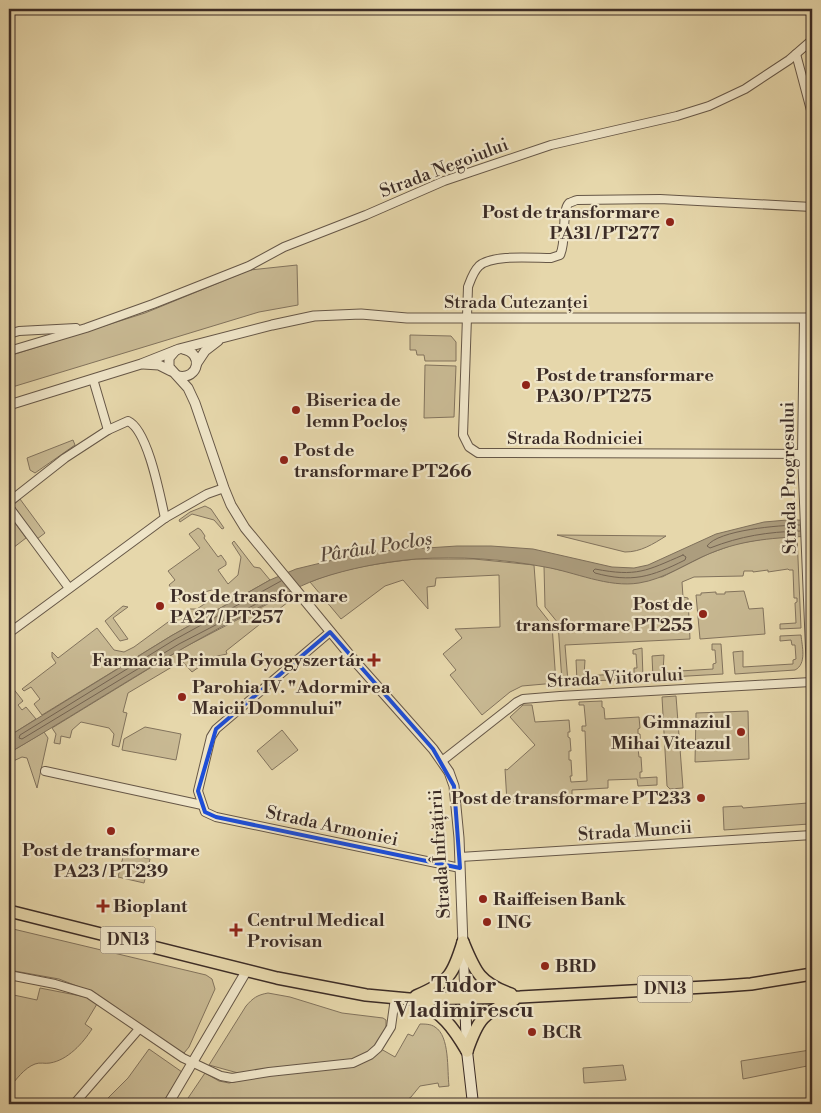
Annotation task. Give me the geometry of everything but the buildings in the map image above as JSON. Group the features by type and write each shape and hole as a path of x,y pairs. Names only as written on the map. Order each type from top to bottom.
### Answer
{"main road":[{"name":"DN13","path":"9,911 247,970 366,995 395,998 520,997 724,986 752,984 812,974"},
{"path":"463,942 476,972 485,981 496,989 520,997"},
{"path":"409,999 433,989 447,979 456,965 463,942"},
{"path":"467,1051 475,1029 489,1011 520,997"},
{"path":"464,998 472,1104"},
{"path":"409,999 430,1007 440,1014 457,1032 467,1051"}],"street":[{"name":"Strada Negoiului","path":"9,351 153,304 240,269 284,247 366,215 444,181 552,145 677,116 709,106 745,89 796,54 812,40"},
{"path":"796,54 812,114"},
{"name":"Strada Rodniciei","path":"812,207 660,199 577,200 569,203 565,210 563,248 560,255 551,258 494,259 480,265 472,275 468,287 463,435 468,447 478,453 812,454"},
{"name":"Strada Cutezanței","path":"9,405 141,364 179,350 272,325 314,316 361,314 407,318 808,318"},
{"name":"Strada Progresului","path":"808,318 802,454 812,697"},
{"name":"Strada Negoiului","path":"9,334 27,331 84,328"},
{"path":"108,430 94,379 121,365 178,346 209,338 222,338"},
{"name":"Strada Cutezanței","path":"195,367 205,351 222,338"},
{"path":"179,350 188,350 194,355 195,367 187,376 175,373 169,367 170,358 179,350"},
{"name":"Strada Cutezanței","path":"141,364 159,365 175,373"},
{"name":"Strada Înfrățirii","path":"195,367 193,386 195,402"},
{"name":"Strada Înfrățirii","path":"175,373 188,388 195,402 231,506 245,528 298,594 442,762 454,786 460,857 464,998"},
{"path":"9,502 65,458 108,430 128,420 134,423 148,450 165,518"},
{"path":"9,633 165,518 207,494 224,488"},
{"path":"9,506 69,588"},
{"path":"202,806 198,791 211,737 216,729 330,632"},
{"name":"Strada Viitorului","path":"442,762 517,702 523,700 560,696 811,682"},
{"name":"Strada Armoniei","path":"46,771 202,806 205,812 216,817 460,868"},
{"name":"Strada Muncii","path":"460,857 812,835"},
{"path":"168,1104 247,970"},
{"path":"9,976 55,984 89,994 183,1058 221,1076 232,1078 269,1072 353,1064 370,1055 378,1048 391,1027 395,998"},
{"path":"74,1104 139,1029"}],"highlighted area":[{"path":"330,632 433,749 454,786 460,868 216,817 205,812 198,791 216,729"}],"shaded area":[{"path":"297,265 298,305 259,312 9,388 9,356 145,313 250,270"},
{"path":"410,335 451,336 456,342 456,361 425,361 424,355 417,355 416,350 410,350"},
{"path":"425,365 456,366 454,417 424,418"},
{"path":"73,440 75,445 35,473 30,470 27,458"},
{"path":"20,499 45,533 37,539 13,505"},
{"path":"205,506 211,509 224,528 222,529 214,520 192,514 180,522 179,520 190,512"},
{"path":"9,515 26,538 9,551"},
{"path":"198,528 218,557 221,555 226,562 226,565 218,570 228,584 238,575 241,557 232,543 234,541 254,567 260,568 270,580 171,636 42,715 34,704 40,699 31,687 24,691 22,689 56,663 52,657 52,652 58,658 97,628 114,650 124,652 134,647 179,614 183,620 191,614 188,609 197,609 219,594 219,591 212,590 191,601 180,600 169,585 175,580 168,571 200,548 189,534"},
{"path":"557,535 666,536 642,549 625,552"},
{"path":"797,536 801,628 780,629 780,624 796,623 795,603 797,598 794,598 793,570 744,571 743,576 694,577 682,582 683,597 688,598 690,639 565,645 568,682 562,682 558,623 545,607 544,566 560,570 662,577 708,554 735,544"},
{"path":"416,559 474,559 534,565 537,606 552,625 556,683 522,686 510,692 482,715 450,675 456,670 443,654 462,638 455,629 500,627 499,575 436,578 435,586 427,587 428,609 403,580 385,586 341,619 310,582 375,564"},
{"path":"744,591 749,609 763,608 765,634 700,639 696,595 701,595 701,593 716,592 716,594 725,594 725,592"},
{"path":"283,596 288,602 226,651 227,654 213,657 192,672 182,661 128,693 123,712 127,713 119,747 112,745 114,734 109,728 81,722 72,730 70,738 61,736 60,744 54,743 56,734 52,728 181,649"},
{"path":"123,606 128,607 113,618 128,639 120,641 105,621"},
{"path":"801,635 802,659 801,664 795,670 735,674 733,652 743,651 743,667 793,664 793,660 796,659 795,645 792,645 791,640 780,641 780,636"},
{"path":"712,644 721,644 723,674 653,678 652,656 664,655 663,672 713,669 713,664 716,663 715,650 712,650"},
{"path":"642,648 643,678 577,682 576,660 585,660 584,676 634,673 634,668 637,668 636,654 633,654 633,650"},
{"path":"12,687 23,701 18,705 22,710 26,707 36,719 9,736 9,689"},
{"path":"676,696 683,788 670,789 667,786 662,697"},
{"path":"602,701 605,719 639,717 640,728 638,729 638,734 640,734 641,747 638,748 642,772 640,772 640,778 657,777 657,785 638,786 637,779 608,780 608,788 572,790 572,798 507,802 505,769 507,770 535,745 510,717 523,705 532,705 535,722 569,720 570,732 568,732 568,737 570,738 571,751 569,751 569,760 571,760 571,782 587,781 585,731 582,731 582,726 586,726 584,705 579,705 579,702"},
{"path":"748,711 749,759 695,762 696,713"},
{"path":"145,727 181,734 176,760 122,750 124,739"},
{"path":"282,730 298,750 272,770 257,751"},
{"path":"44,732 48,738 37,788 27,758 22,757 9,763 9,753"},
{"path":"808,803 809,824 724,830 723,807 742,806 743,808"},
{"path":"124,853 150,859 144,883 118,877"},
{"path":"9,928 206,975 212,979 215,989 189,1047 184,1053 177,1050 87,990 59,979 9,970"},
{"path":"40,988 86,997 97,1004 85,1024 92,1029 80,1045 69,1055 57,1061 37,1063 27,1068 9,1088 9,994 37,1000"},
{"path":"268,993 290,997 342,1013 383,1018 386,1020 386,1028 368,1052 352,1060 238,1073 209,1065 246,1006 256,997"},
{"path":"420,1024 428,1024 440,1031 447,1054 449,1086 439,1087 438,1083 420,1086 411,1097 401,1104 184,1104 205,1073 219,1081 229,1083 267,1075 354,1067 373,1058 381,1049 395,1057 408,1034 413,1036"},
{"path":"149,1049 182,1072 162,1104 102,1104 128,1078"},
{"path":"812,1051 812,1065 743,1079 741,1061"},
{"path":"623,1065 626,1080 584,1083 583,1068"}],"water":[{"name":"Pârâul Pocloș","path":"812,520 812,536 748,542 724,548 658,578 639,583 615,583 529,564 465,558 404,560 330,575 293,590 221,627 9,753 9,736 171,636 270,580 296,569 366,552 457,546 533,549 612,567 634,568 648,565 716,534 764,522"}],"place":[{"name":"Post de transformare PA31 / PT277","path":"670,222"},
{"name":"Post de transformare PA30 / PT275","path":"526,385"},
{"name":"Biserica de lemn Pocloș","path":"296,410"},
{"name":"Post de transformare PT266","path":"284,460"},
{"name":"Post de transformare PA27 / PT257","path":"160,606"},
{"name":"Post de transformare PT255","path":"703,614"},
{"name":"Farmacia Primula Gyogyszertár","path":"374,660"},
{"name":"Parohia IV. \"Adormirea Maicii Domnului\"","path":"182,697"},
{"name":"Gimnaziul Mihai Viteazul","path":"741,732"},
{"name":"Post de transformare PT233","path":"701,798"},
{"name":"Post de transformare PA23 / PT239","path":"111,831"},
{"name":"Raiffeisen Bank","path":"483,899"},
{"name":"Bioplant","path":"103,906"},
{"name":"ING","path":"487,922"},
{"name":"Centrul Medical Provisan","path":"236,930"},
{"name":"BRD","path":"545,966"},
{"name":"BCR","path":"532,1032"}],"district":[{"name":"Tudor Vladimirescu","path":"464,998"}]}
